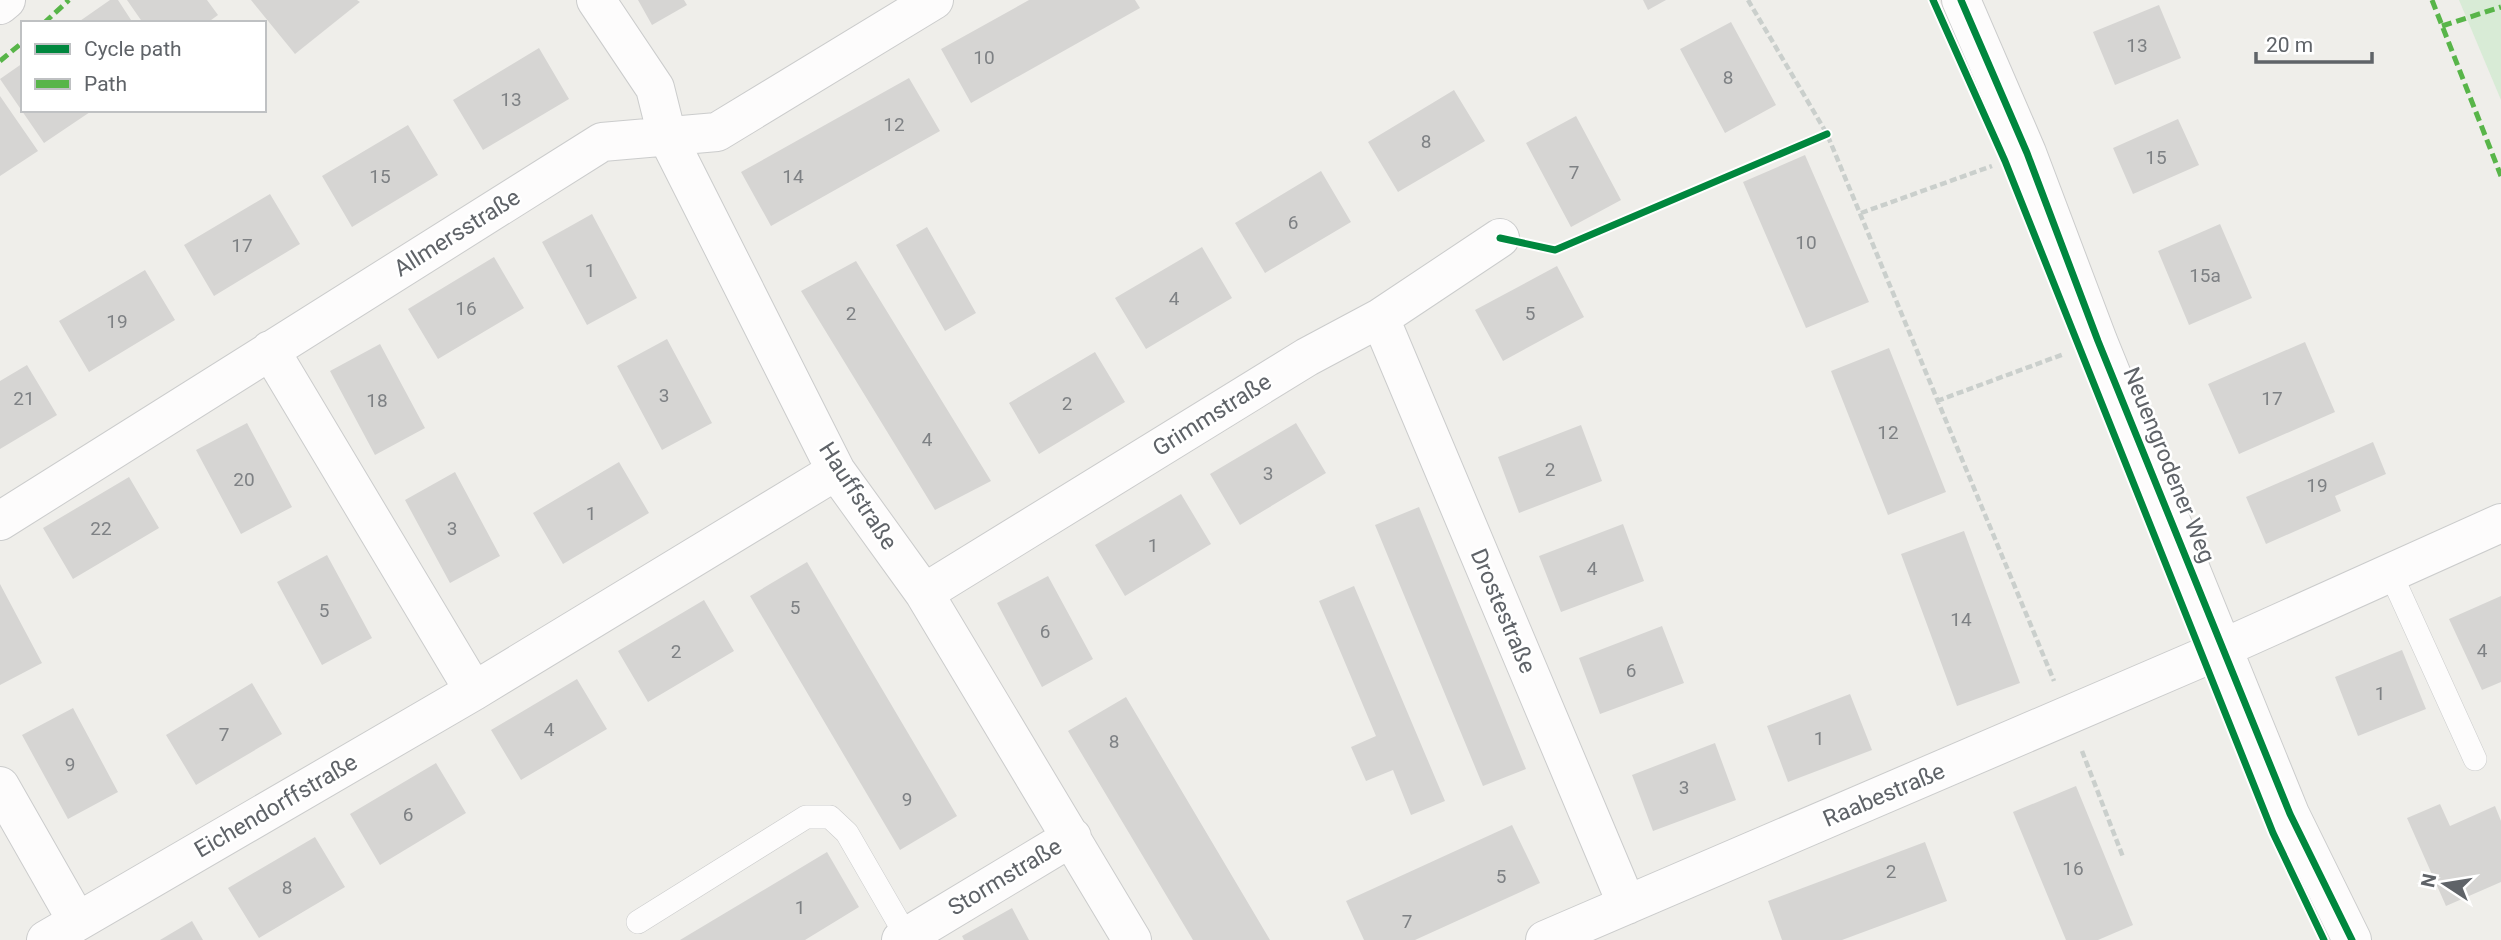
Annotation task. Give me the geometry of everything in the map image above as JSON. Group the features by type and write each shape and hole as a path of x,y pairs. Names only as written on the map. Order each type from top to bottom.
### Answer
{"street":[{"path":"0,5 6,0"},
{"name":"Hauffstraße","path":"596,0 655,88 667,136 836,471 924,593 1132,940"},
{"name":"Allmersstraße","path":"0,522 602,142 718,132 934,0"},
{"name":"Neuengrodener Weg","path":"1961,0 2027,153 2098,341 2290,814 2352,940"},
{"name":"Grimmstraße","path":"924,593 1307,357 1380,318 1500,238"},
{"name":"Drostestraße","path":"1380,318 1627,905"},
{"path":"270,350 474,691"},
{"name":"Eichendorffstraße","path":"0,786 61,930 474,691 836,471"},
{"name":"Raabestraße","path":"1545,940 2222,649 2501,523"},
{"name":"Stormstraße","path":"904,938 1072,836"}],"lane":[{"path":"2390,572 2475,759"},
{"path":"638,922 806,817 830,817 847,833 904,938"}],"path":[{"path":"1751,1 1827,134 2068,715 2123,857"},
{"path":"1815,139 1827,134"},
{"path":"1861,213 2027,153"},
{"path":"1937,401 2098,341"}],"green space":[{"path":"2459,0 2501,0 2501,100"}],"building":[{"path":"110,0 118,0 132,21 80,21"},
{"path":"127,0 207,0 218,15 210,21 142,21"},
{"path":"251,0 357,0 360,2 295,54"},
{"path":"638,0 684,0 687,5 652,25"},
{"path":"1029,0 1135,0 1140,8 971,103 941,49"},
{"path":"1643,0 1666,0 1648,10"},
{"path":"2159,5 2181,58 2115,85 2093,32"},
{"path":"1731,22 1776,105 1725,133 1680,49"},
{"path":"539,48 569,99 483,150 453,100"},
{"path":"21,64 21,110 0,79"},
{"path":"909,78 940,131 771,226 741,172"},
{"path":"1454,90 1485,141 1398,192 1368,142"},
{"path":"0,96 38,151 0,176"},
{"path":"23,112 90,112 44,143"},
{"path":"1576,116 1621,200 1571,227 1526,143"},
{"path":"2178,119 2199,165 2133,194 2113,148"},
{"path":"408,125 438,175 352,227 322,176"},
{"path":"1805,155 1869,302 1806,328 1743,182"},
{"path":"1321,171 1351,222 1265,273 1235,223"},
{"path":"270,194 300,244 214,296 184,245"},
{"path":"592,214 637,298 587,325 542,242"},
{"path":"2220,224 2252,298 2189,325 2158,251"},
{"path":"927,227 976,313 945,331 896,245"},
{"path":"1202,247 1232,298 1146,349 1115,298"},
{"path":"494,257 524,308 438,359 408,309"},
{"path":"856,261 991,481 935,510 801,291"},
{"path":"1557,266 1584,317 1503,361 1475,310"},
{"path":"145,270 175,320 89,372 59,321"},
{"path":"667,339 712,423 662,450 617,366"},
{"path":"2305,342 2335,412 2239,454 2208,384"},
{"path":"380,344 425,428 375,455 330,371"},
{"path":"1889,348 1946,492 1888,515 1831,371"},
{"path":"1095,352 1125,402 1039,454 1009,403"},
{"path":"27,365 57,415 0,449 0,381"},
{"path":"247,423 292,507 241,534 196,450"},
{"path":"1296,423 1326,473 1240,525 1210,474"},
{"path":"1581,425 1602,481 1519,513 1498,457"},
{"path":"2373,442 2386,474 2335,496 2341,511 2266,544 2246,497"},
{"path":"619,462 649,513 563,564 533,513"},
{"path":"455,472 500,556 450,583 405,500"},
{"path":"129,477 159,528 73,579 43,528"},
{"path":"1181,494 1211,544 1125,596 1095,545"},
{"path":"1419,507 1526,769 1483,786 1375,525"},
{"path":"1623,524 1644,581 1561,612 1539,556"},
{"path":"1964,531 2020,683 1957,706 1901,554"},
{"path":"327,555 372,638 322,665 277,582"},
{"path":"807,562 957,816 900,850 750,596"},
{"path":"1048,576 1093,659 1042,687 997,603"},
{"path":"0,584 42,663 0,685"},
{"path":"1354,586 1445,801 1411,815 1393,770 1366,781 1351,747 1376,736 1319,601"},
{"path":"2501,596 2501,682 2482,690 2449,619"},
{"path":"704,600 734,651 648,702 618,651"},
{"path":"1662,626 1684,683 1600,714 1579,658"},
{"path":"2402,650 2426,709 2358,736 2335,677"},
{"path":"577,679 607,729 521,780 491,730"},
{"path":"252,683 282,734 196,785 166,735"},
{"path":"1850,694 1872,750 1788,782 1767,726"},
{"path":"1126,697 1270,940 1193,940 1068,731"},
{"path":"73,708 118,792 68,819 22,735"},
{"path":"1715,743 1736,800 1653,831 1632,775"},
{"path":"436,763 466,813 380,865 350,814"},
{"path":"2076,786 2133,925 2098,940 2066,940 2013,812"},
{"path":"2440,804 2450,826 2495,806 2501,821 2501,882 2446,906 2407,818"},
{"path":"1512,825 1540,883 1415,940 1364,940 1346,901"},
{"path":"315,837 345,887 259,938 228,888"},
{"path":"1925,842 1947,901 1842,940 1782,940 1768,901"},
{"path":"827,852 859,907 805,940 680,940"},
{"path":"1012,908 1029,940 964,940 962,936"},
{"path":"192,921 203,940 160,940"}],"marked path":[{"path":"46,21 69,0"},
{"path":"2432,0 2501,176"},
{"path":"2442,26 2501,7"},
{"path":"0,61 21,44"}],"cycle path":[{"path":"1933,0 2005,161 2273,833 2324,940"},
{"path":"1961,0 2027,153 2098,341 2290,814 2352,940"},
{"path":"1500,238 1555,250 1827,134"}]}
